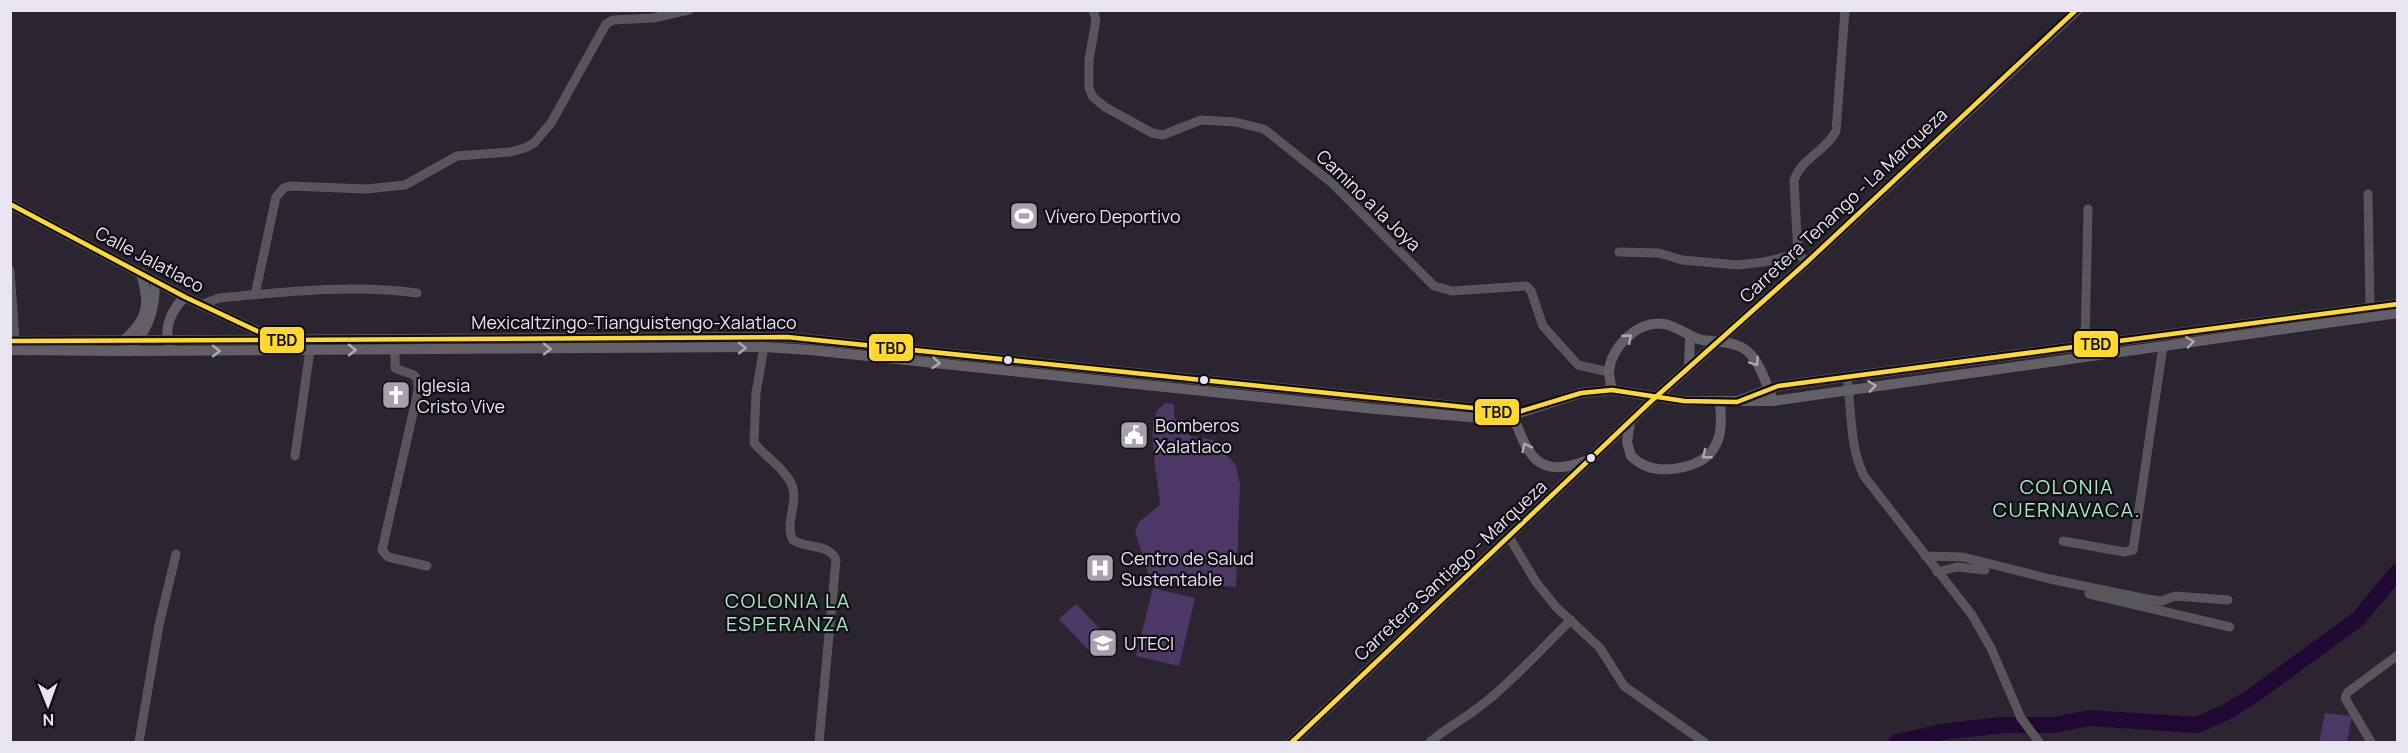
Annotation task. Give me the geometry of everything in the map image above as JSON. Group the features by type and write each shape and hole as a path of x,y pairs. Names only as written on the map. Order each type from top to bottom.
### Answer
{"main road":[{"name":"Carretera Tenango - La Marqueza","path":"1630,422 1689,366 1807,262 2077,10"},
{"name":"Calle Jalatlaco","path":"10,204 185,297 293,350"},
{"path":"124,346 145,315 146,297 141,273"},
{"path":"138,341 152,316 155,281"},
{"path":"180,351 168,341 171,316 185,297"},
{"name":"Mexicaltzingo-Tianguistengo-Xalatlaco","path":"1737,402 1769,389 1846,377 2397,304"},
{"name":"Mexicaltzingo-Tianguistengo-Xalatlaco","path":"12,344 124,346 180,351 764,347 1493,419 1581,393 1612,390 1668,399 1720,402 1773,401 2397,313"},
{"path":"1612,390 1609,372 1614,354 1621,344 1635,331 1655,324 1664,324 1690,336 1720,341 1744,349 1760,369 1773,401"},
{"path":"1689,366 1690,336"},
{"name":"Mexicaltzingo-Tianguistengo-Xalatlaco","path":"124,346 138,341 787,337 1382,398 1493,411 1509,415"},
{"path":"1630,422 1627,442 1630,456 1647,466 1662,469 1679,468 1701,460 1713,450 1721,433 1720,402"},
{"path":"1509,415 1527,450 1539,463 1556,468 1570,467 1592,459"},
{"name":"Carretera Santiago - Marqueza","path":"1292,742 1630,422"}],"street":[{"path":"255,295 276,196 284,188 290,186 366,189 405,185 457,156 510,152 525,148 543,134 606,24 613,20 653,18 689,10"},
{"name":"Camino a la Joya","path":"1093,10 1096,20 1089,60 1089,88 1093,97 1105,107 1152,133 1163,135 1201,120 1235,122 1264,129 1332,183 1434,286 1452,291 1526,286 1531,291 1543,326 1578,365 1609,372"},
{"path":"1807,262 1798,254 1794,181 1796,172 1832,138 1836,131 1845,10"},
{"path":"2368,194 2370,306"},
{"path":"2085,344 2088,209"},
{"path":"1619,252 1659,253 1682,260 1738,265 1798,254"},
{"path":"10,270 12,344"},
{"path":"201,305 219,298 333,288 417,293"},
{"path":"2063,541 2127,552 2133,550 2163,346"},
{"path":"764,347 756,393 754,442 792,484 794,497 790,527 793,540 798,544 827,549 834,554 836,560 819,742"},
{"path":"295,456 310,350"},
{"path":"395,350 395,368 415,375 419,381 382,550 388,557 427,566"},
{"path":"1846,377 1849,389 1852,441 1856,460 1864,476 1977,623 1991,648 2021,718 2039,742"},
{"path":"1509,537 1536,582 1556,607 1600,648 1624,686 1704,742"},
{"path":"139,742 155,649 176,554"},
{"path":"1925,556 1963,558 2146,599 2162,601 2175,596 2228,600"},
{"path":"1937,572 1957,567 1974,567 2230,627"},
{"path":"1430,742 1482,705 1513,678 1570,620"},
{"path":"2371,742 2345,698 2348,692 2397,655"}],"shaded area":[{"path":"1165,403 1174,404 1174,418 1184,424 1190,436 1213,440 1236,465 1240,485 1236,587 1150,580 1135,531 1139,522 1160,505 1153,433 1157,413"},
{"path":"1153,588 1195,598 1179,666 1136,656"},
{"path":"1076,604 1112,641 1095,657 1059,619"},
{"path":"2325,713 2352,716 2347,742 2319,742"}],"waterway":[{"path":"1897,742 1941,732 2002,725 2054,725 2089,718 2197,725 2226,712 2251,697 2358,619 2398,571"}],"transit line":[{"name":"TBD","path":"1292,742 1648,404 1807,262 2076,10"},
{"name":"TBD","path":"10,204 185,297 276,340 787,337 1493,410 1505,416 1581,393 1612,390 1684,401 1737,402 1778,386 2398,304"},
{"name":"TBD","path":"10,341 266,340"}],"place":[{"name":"Vívero Deportivo","path":"1024,216"},
{"name":"Iglesia Cristo Vive","path":"396,395"},
{"name":"Bomberos Xalatlaco","path":"1134,435"},
{"name":"Centro de Salud Sustentable","path":"1100,568"},
{"name":"UTECI","path":"1103,643"}],"district":[{"name":"COLONIA CUERNAVACA.","path":"2067,498"},
{"name":"COLONIA LA ESPERANZA","path":"788,612"}]}
